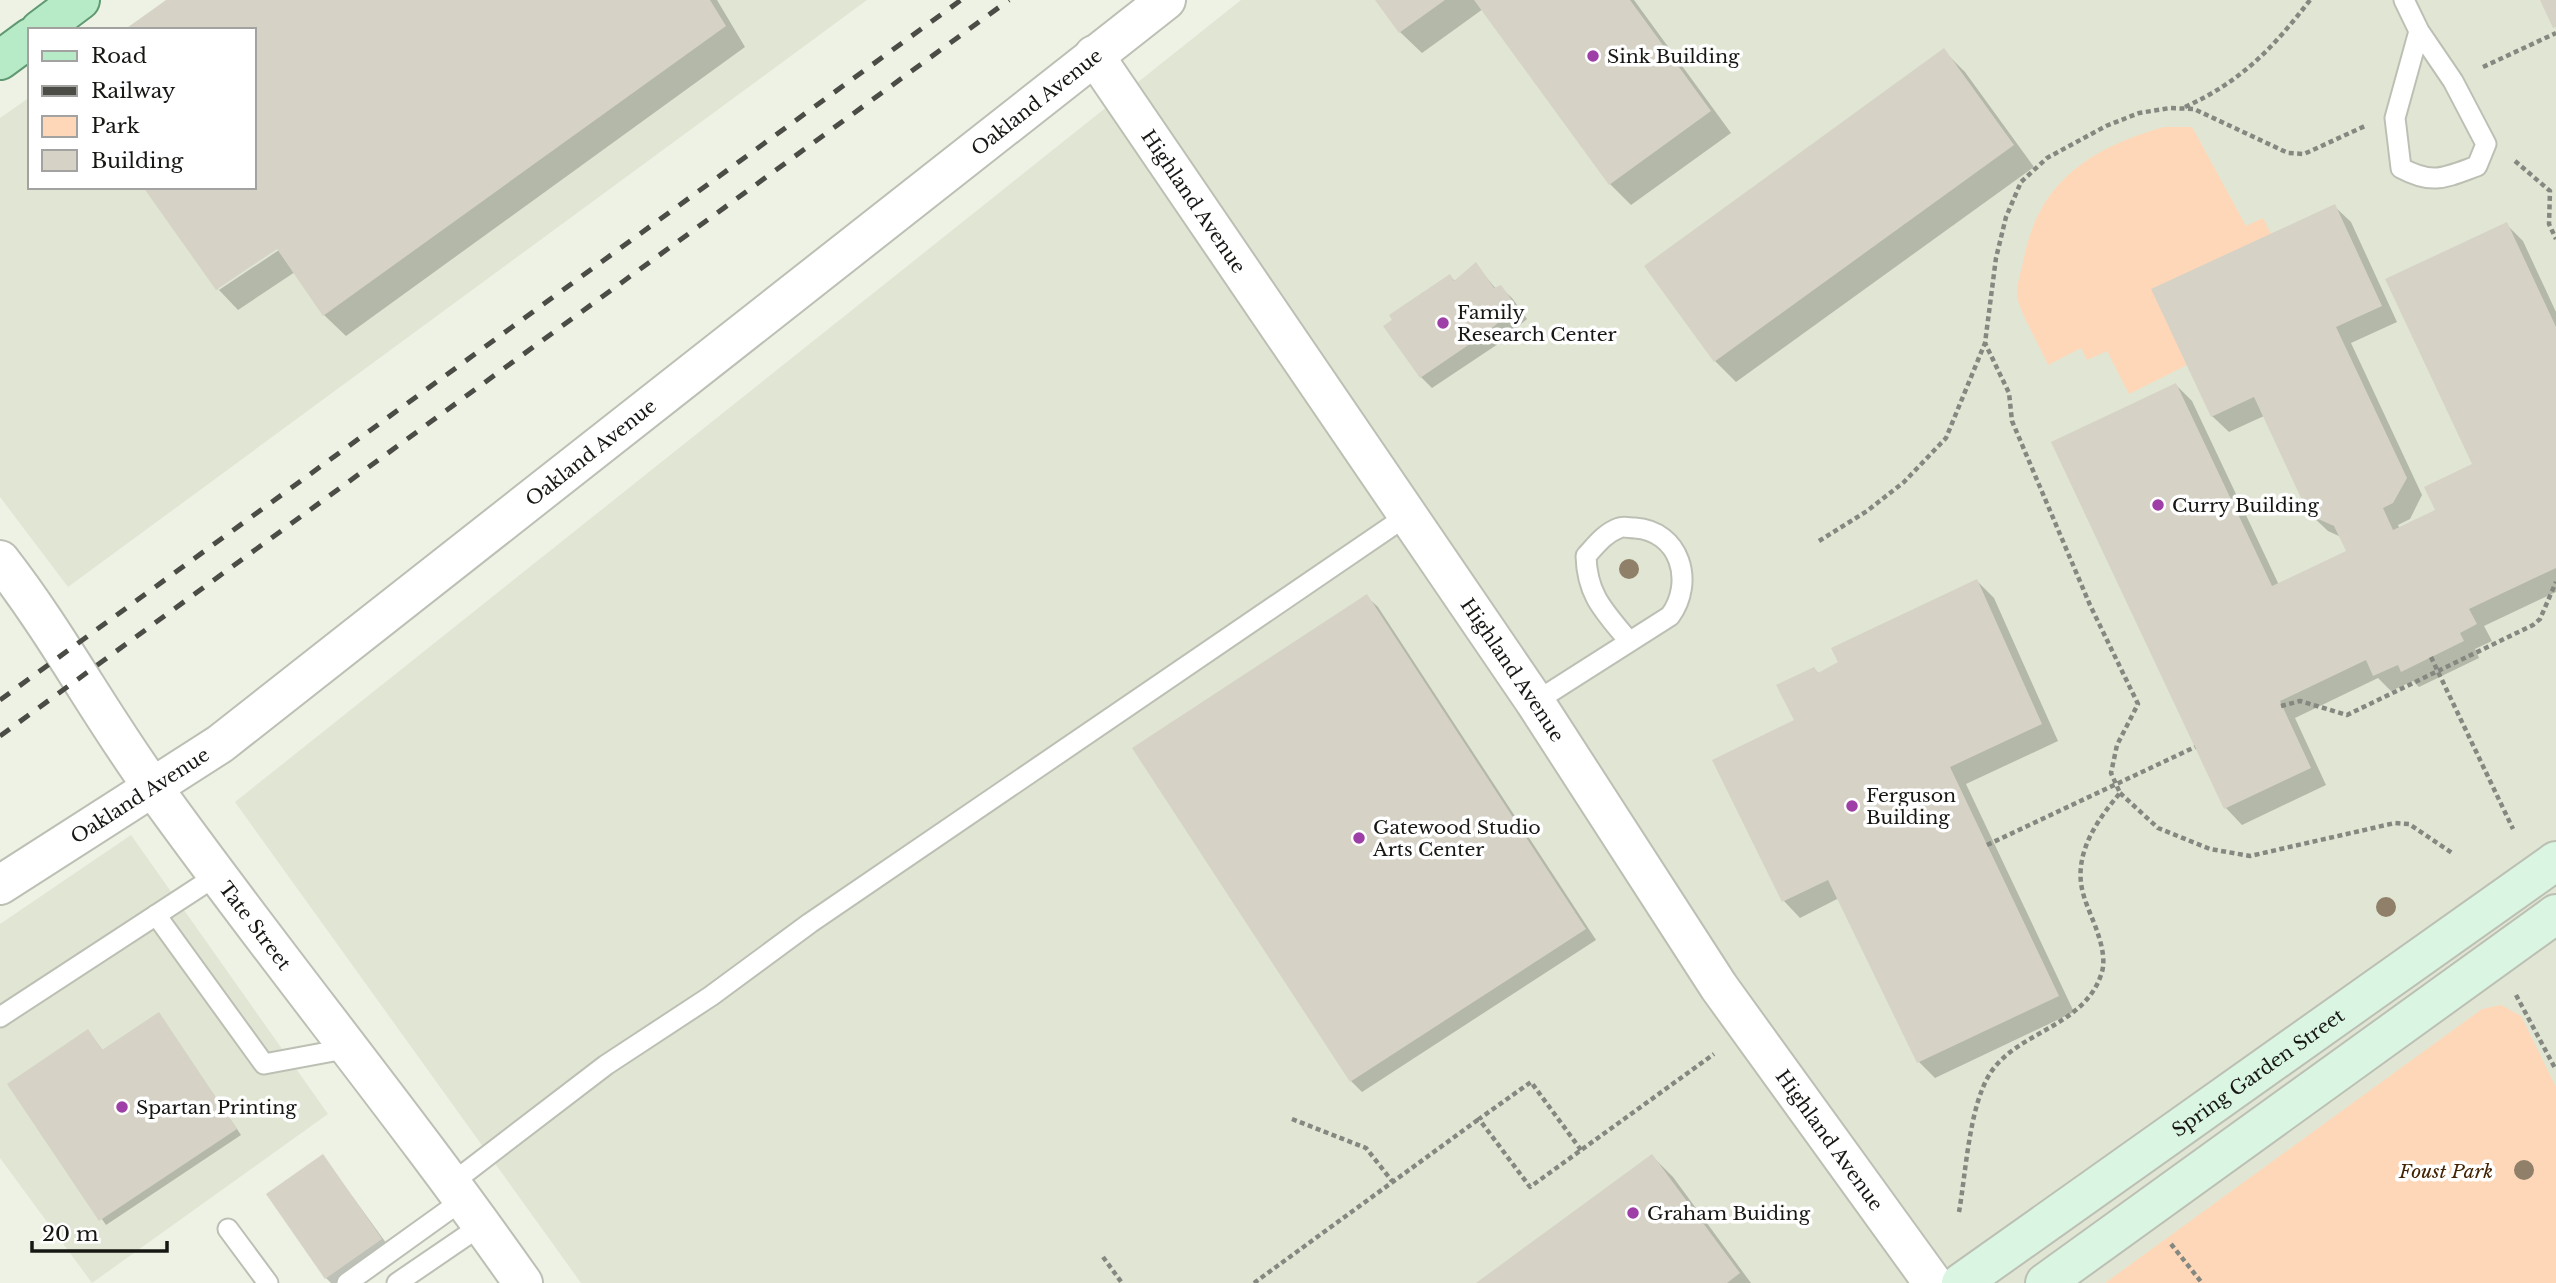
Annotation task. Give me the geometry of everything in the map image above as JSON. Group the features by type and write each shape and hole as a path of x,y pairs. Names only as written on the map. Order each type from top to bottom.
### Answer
{"main road":[{"path":"43,28 80,0"},
{"path":"0,60 28,39"},
{"name":"Spring Garden Street","path":"1961,1283 2543,870"},
{"path":"2045,1283 2554,923"}],"street":[{"name":"Oakland Avenue","path":"0,885 220,744 1166,0"},
{"name":"Highland Avenue","path":"1094,55 1535,702 1718,987 1933,1283"},
{"name":"Tate Street","path":"0,560 57,639 153,788 466,1202 523,1283"}],"lane":[{"path":"2404,0 2419,31 2453,80 2486,144 2477,166 2449,176 2422,179 2401,168 2395,118 2419,31"},
{"path":"397,1283 466,1202 606,1065 711,996 810,923 1408,515"},
{"path":"1535,702 1628,640 1670,616 1680,602 1683,575 1672,544 1648,529 1620,527 1601,539 1586,556 1587,579 1602,608 1628,640"},
{"path":"2543,870 2554,923"},
{"path":"0,1017 219,874"},
{"path":"156,915 264,1064 350,1048"},
{"path":"347,1283 466,1202"},
{"path":"228,1229 268,1283"}],"path":[{"path":"2182,109 2238,79 2277,43 2310,0"},
{"path":"2453,80 2556,33"},
{"path":"1819,541 1867,511 1934,454 1946,438 1960,410 1969,378 1985,343 1996,258 2021,182 2047,158 2106,126 2139,113 2194,109 2288,153 2304,154 2359,127 2395,118"},
{"path":"2486,144 2522,165 2550,191 2549,224 2556,239"},
{"path":"1985,343 2008,393 2012,421 2090,605 2138,704 2117,745 2111,773 2120,793 2158,828 2210,849 2250,856 2395,823 2409,824 2452,853"},
{"path":"2281,706 2300,701 2347,715 2439,673 2540,619 2556,582"},
{"path":"2431,657 2513,829"},
{"path":"1987,845 2195,747"},
{"path":"1959,1212 1978,1107 1991,1072 2019,1048 2061,1023 2085,1001 2102,974 2103,950 2081,882 2087,842 2097,821 2120,793"},
{"path":"2512,988 2556,1070"},
{"path":"1479,1119 1530,1187 1717,1052"},
{"path":"1254,1283 1531,1082 1581,1150"},
{"path":"1292,1119 1366,1148 1392,1181"},
{"path":"1103,1257 1122,1283"},
{"path":"2183,1258 2202,1283"}],"shaded area":[{"path":"167,0 867,0 68,587 0,497 0,118 28,98 28,189 256,189 256,28 248,28"},
{"path":"1241,0 2556,0 2556,1283 581,1283 235,802"},
{"path":"131,835 328,1114 92,1283 0,1158 0,924"}],"green space":[{"path":"2164,127 2192,127 2246,226 2263,218 2271,234 2152,289 2187,365 2129,394 2107,351 2087,360 2081,348 2048,365 2021,310 2017,287 2031,231 2042,207 2056,188 2092,157 2138,135"},
{"name":"Foust Park","path":"2501,1005 2521,1016 2556,1087 2556,1283 2105,1283 2482,1009"}],"building":[{"path":"166,0 710,0 726,26 323,316 277,249 216,290 144,189 256,189 256,28 127,28"},
{"path":"1375,0 1445,0 1399,33"},
{"name":"Sink Building","path":"1474,0 1630,0 1711,111 1609,185"},
{"path":"2540,0 2556,0 2556,27 2553,28"},
{"path":"1944,48 2014,145 1714,362 1644,266"},
{"name":"Curry Building","path":"2335,204 2382,306 2336,327 2407,478 2393,503 2383,508 2393,530 2435,510 2424,487 2472,464 2385,279 2507,222 2556,327 2556,568 2469,609 2477,624 2460,633 2464,641 2401,672 2398,665 2373,676 2366,660 2280,701 2311,768 2224,809 2051,442 2176,383 2272,586 2346,551 2334,526 2309,515 2254,397 2211,417 2151,289"},
{"name":"Family Research Center","path":"1476,262 1494,288 1501,285 1517,307 1486,333 1420,378 1383,326 1392,320 1389,315 1450,274 1454,281"},
{"name":"Ferguson Building","path":"1977,579 2042,724 1950,767 2059,996 1917,1063 1828,880 1782,902 1712,760 1794,720 1776,685 1814,667 1818,673 1838,662 1831,648"},
{"name":"Gatewood Studio Arts Center","path":"1367,594 1586,929 1350,1082 1132,748"},
{"name":"Spartan Printing","path":"159,1012 237,1129 99,1221 7,1084 88,1029 102,1050"},
{"path":"323,1154 382,1239 325,1279 266,1194"},
{"name":"Graham Buiding","path":"1652,1154 1740,1273 1727,1283 1476,1283"}],"railway":[{"path":"0,700 961,0"},
{"path":"0,736 1009,0"}],"place":[{"name":"Sink Building","path":"1593,56"},
{"name":"Family Research Center","path":"1443,323"},
{"name":"Curry Building","path":"2158,505"},
{"name":"Ferguson Building","path":"1852,806"},
{"name":"Gatewood Studio Arts Center","path":"1359,838"},
{"name":"Spartan Printing","path":"122,1107"},
{"name":"Graham Buiding","path":"1633,1213"}]}
